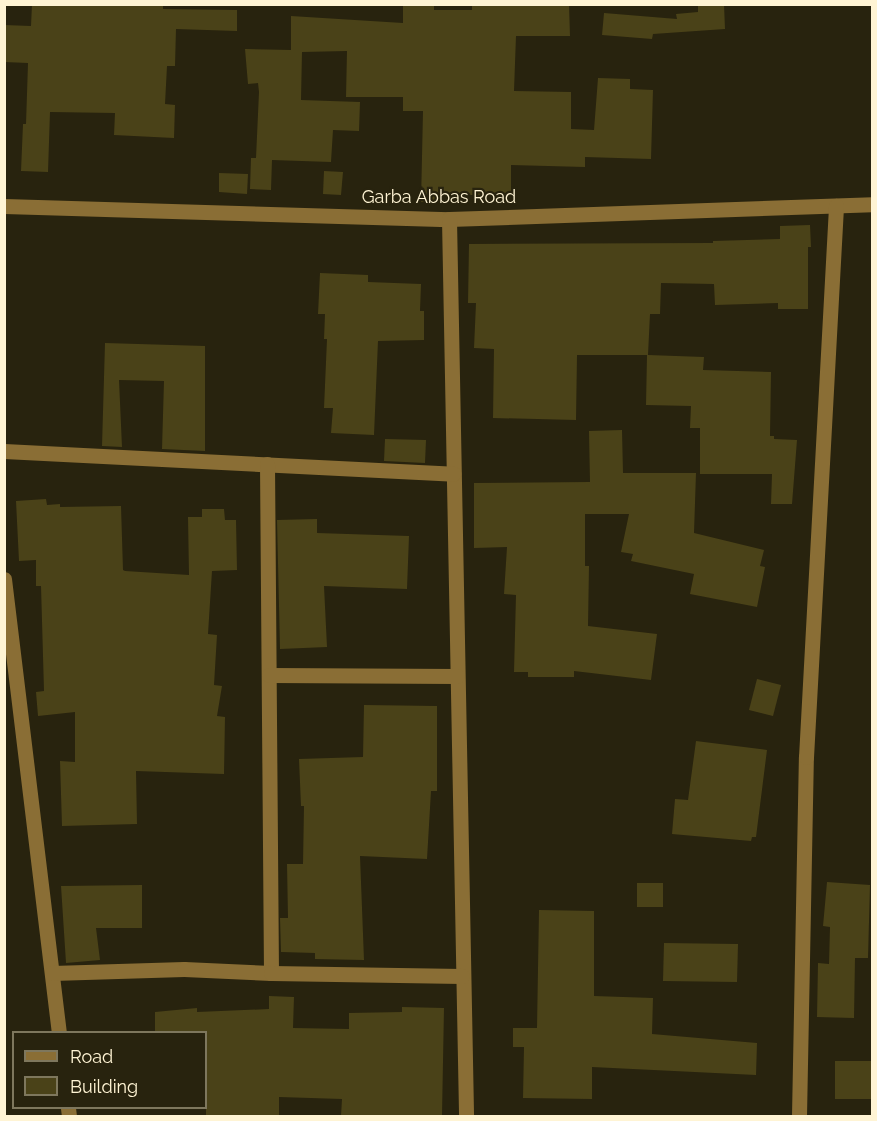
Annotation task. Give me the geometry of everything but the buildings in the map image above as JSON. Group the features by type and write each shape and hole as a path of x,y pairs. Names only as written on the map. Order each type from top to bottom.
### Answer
{"street":[{"name":"Garba Abbas Road","path":"4,206 449,219 873,204"},
{"path":"799,1116 806,757 836,206"},
{"path":"449,219 466,1116"},
{"path":"4,451 453,474"},
{"path":"267,464 271,973"},
{"path":"4,579 59,1031"},
{"path":"269,675 457,676"},
{"path":"52,972 184,969 271,973 462,976"}]}
